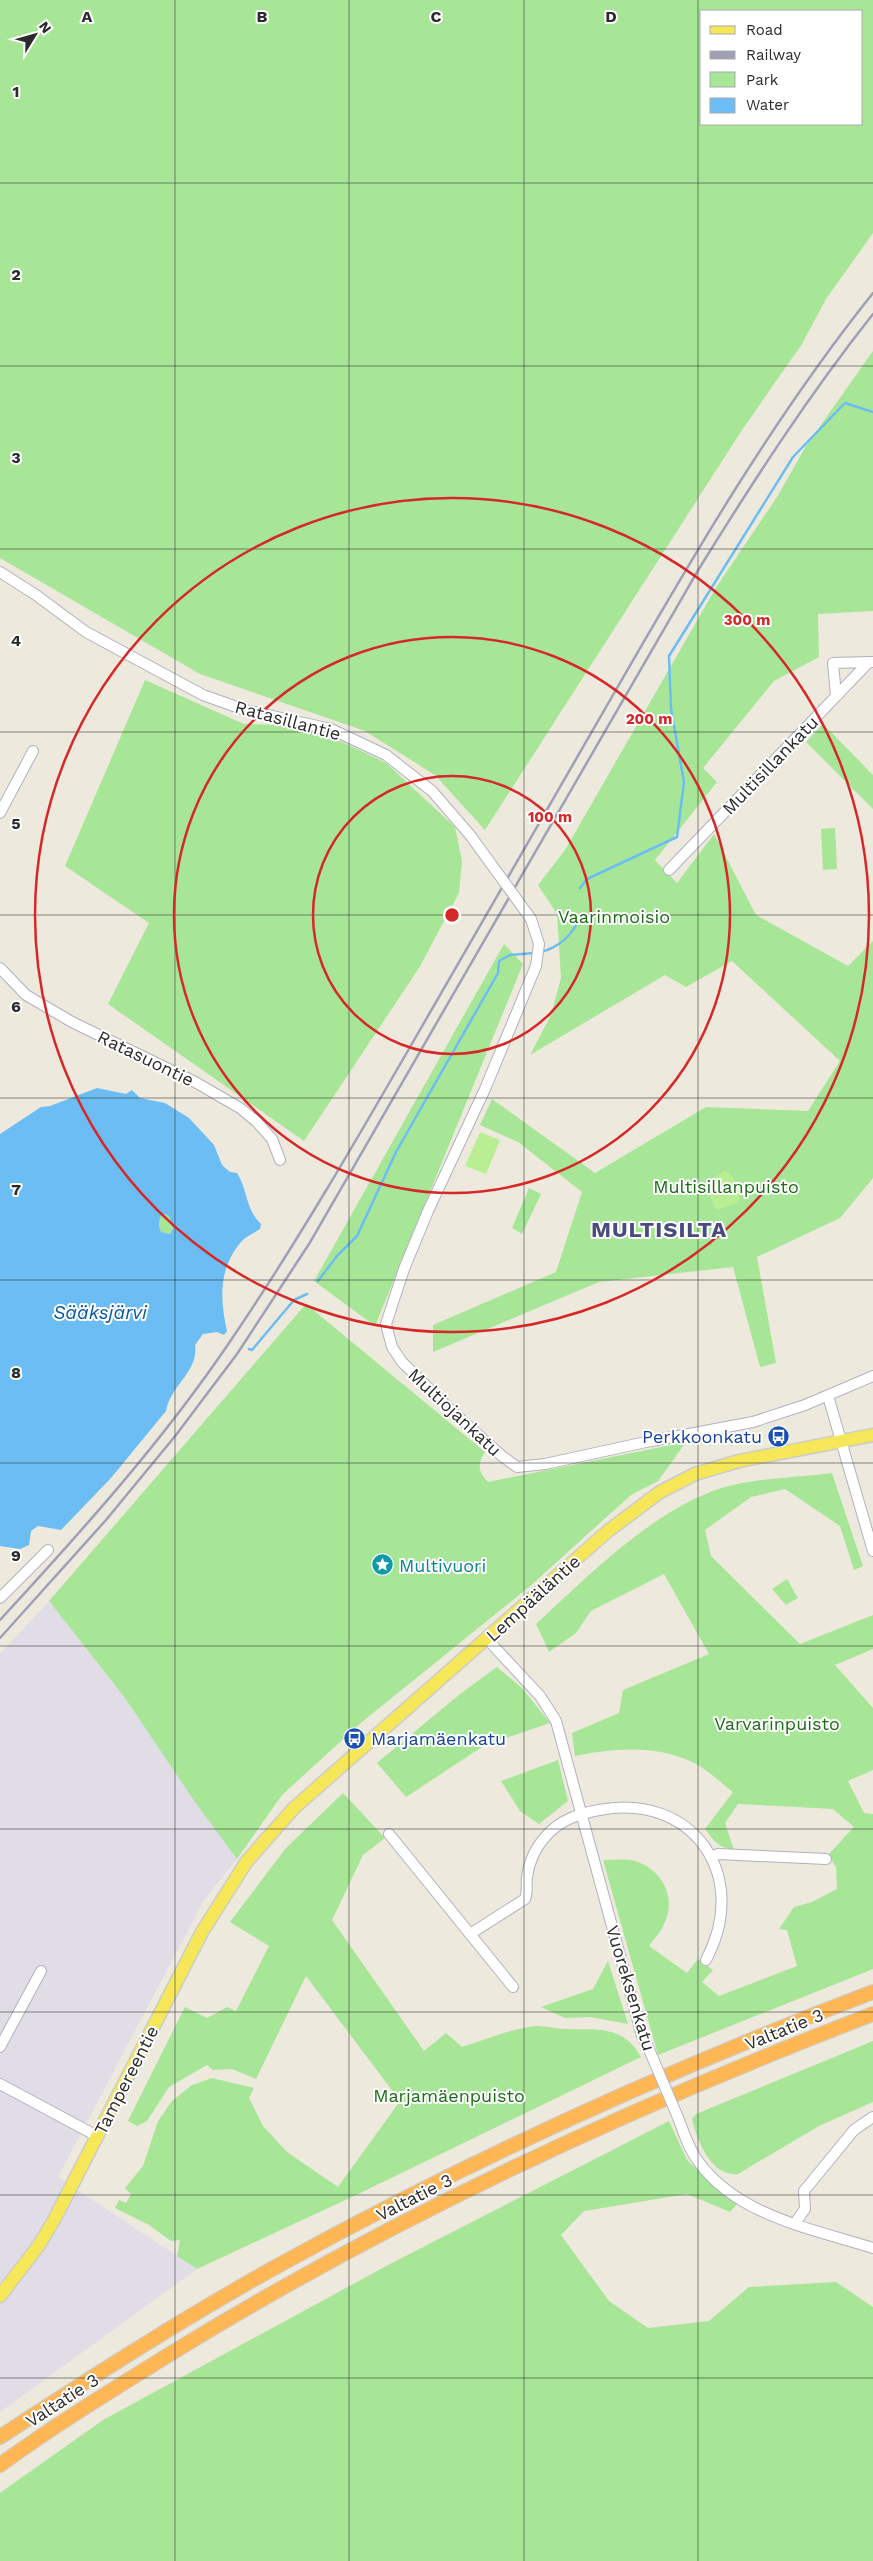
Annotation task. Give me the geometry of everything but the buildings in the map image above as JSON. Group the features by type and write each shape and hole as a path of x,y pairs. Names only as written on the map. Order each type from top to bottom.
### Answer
{"highway":[{"name":"Valtatie 3","path":"0,2438 202,2309 391,2205 503,2149 640,2086 873,1992"},
{"name":"Valtatie 3","path":"0,2465 50,2428 214,2327 400,2224 512,2168 649,2106 873,2014"}],"main road":[{"name":"Lempääläntie","path":"248,1861 294,1808 363,1745 487,1639 608,1531 638,1508 677,1482 740,1461 840,1443 873,1435"},
{"name":"Tampereentie","path":"0,2296 39,2245 202,1932 248,1861"}],"street":[{"name":"Ratasillantie","path":"0,572 86,632 203,694 245,710 331,730 386,755 432,791 470,835 531,919 539,944 536,966 497,1060"},
{"name":"Multisillankatu","path":"669,870 871,662"},
{"path":"836,696 833,663 871,662"},
{"path":"0,813 33,751"},
{"name":"Ratasuontie","path":"0,968 26,995 64,1017 195,1082 240,1108 257,1122 272,1139 280,1160"},
{"name":"Multiojankatu","path":"497,1060 428,1211 404,1269 386,1324 392,1347 402,1362 502,1456 518,1466 545,1464 646,1442 753,1422 828,1396 873,1376"},
{"path":"828,1396 840,1443 873,1551"},
{"path":"0,1598 48,1550"},
{"name":"Vuoreksenkatu","path":"487,1639 530,1684 552,1714 642,2036 697,2160 720,2185 765,2212 873,2248"},
{"path":"470,1934 525,1899 530,1866 538,1846 554,1828 581,1814 623,1807 656,1812 688,1829 711,1857 720,1880 723,1902 719,1932 706,1960"},
{"path":"389,1834 513,1987"},
{"path":"711,1857 718,1854 826,1859"},
{"path":"0,2047 41,1971"},
{"path":"0,2084 97,2136"},
{"path":"795,2223 805,2209 804,2191 854,2130 873,2117"}],"shaded area":[{"path":"49,1601 125,1698 237,1859 204,1900 58,2177 197,2269 0,2412 0,1654"}],"green space":[{"path":"0,0 873,0 873,233 826,299 802,344 742,430 485,830 435,775 365,731 200,674 0,558"},
{"path":"873,351 873,611 818,614 819,657 774,681 703,768 717,782 655,860 677,883 714,834 756,915 848,966 873,941 873,1178 840,1218 757,1257 776,1363 760,1367 733,1267 599,1282 433,1352 433,1325 556,1272 582,1192 518,1142 480,1125 492,1099 595,1173 706,1107 808,1111 840,1061 732,961 686,987 665,975 530,1055 551,1015 561,978 557,914 538,885 565,850 717,586 777,497 806,446"},
{"path":"145,680 244,724 285,725 324,733 386,763 455,827 462,861 459,893 419,968 304,1141 108,1004 149,923 65,866"},
{"path":"823,724 873,775 873,809 806,742"},
{"path":"835,828 837,869 823,870 821,829"},
{"path":"504,944 523,964 375,1326 314,1281"},
{"path":"480,1132 500,1140 486,1174 465,1166"},
{"name":"Multisillanpuisto","path":"725,1171 730,1174 741,1190 738,1203 716,1210 705,1183"},
{"path":"529,1188 541,1194 522,1234 512,1228"},
{"path":"165,1214 169,1216 173,1229 170,1234 161,1232 159,1226 160,1217"},
{"path":"306,1304 485,1452 480,1468 488,1482 686,1442 658,1481 631,1495 529,1587 362,1722 282,1795 237,1859 195,1802 125,1698 49,1601"},
{"name":"Varvarinpuisto","path":"832,1473 863,1566 854,1570 840,1526 785,1489 751,1497 705,1530 711,1556 800,1644 873,1615 873,1649 835,1665 873,1708 873,1770 848,1781 864,1813 873,1814 873,1969 658,2055 603,1860 631,1860 641,1863 658,1876 664,1884 667,1893 668,1913 661,1930 649,1946 687,1973 698,1959 713,1970 702,1982 719,1996 797,1966 787,1930 779,1929 794,1907 812,1902 837,1889 836,1867 828,1855 854,1827 833,1809 738,1804 725,1823 734,1850 724,1848 705,1829 733,1792 701,1767 667,1753 652,1751 605,1751 575,1756 572,1733 619,1713 623,1690 709,1654 664,1574 591,1611 576,1633 549,1652 536,1624 627,1542 653,1523 680,1507 706,1494 733,1485 770,1479"},
{"path":"787,1579 798,1598 786,1605 772,1589"},
{"path":"497,1667 522,1688 550,1723 485,1745 406,1797 377,1763 460,1694"},
{"path":"558,1760 568,1801 539,1824 520,1811 501,1781"},
{"name":"Marjamäenpuisto","path":"343,1793 385,1838 363,1855 332,1920 424,2051 446,2033 462,2047 512,2031 537,2026 607,2031 626,2039 634,2046 641,2057 354,2196 197,2269 177,2256 180,2240 171,2241 149,2225 115,2208 119,2200 126,2203 131,2194 125,2188 143,2166 158,2121 172,2101 192,2085 212,2078 254,2088 249,2098 263,2126 287,2152 338,2187 400,2101 306,1976 256,2079 232,2069 213,2070 207,2065 169,2087 147,2121 137,2126 128,2121 185,2007 207,2018 227,2007 236,2011 269,1946 230,1922 286,1848"},
{"path":"608,1961 628,2024 590,2017 565,2018 541,2007 593,1989"},
{"path":"873,2041 873,2102 819,2126 738,2174 720,2170 707,2156 692,2119 696,2114"},
{"path":"669,2121 687,2160 712,2184 737,2204 730,2212 687,2194 584,2211 561,2235 609,2301 648,2328 709,2321 749,2287 836,2282 873,2307 873,2561 0,2561 0,2493 103,2420 390,2264"}],"water":[{"name":"Sääksjärvi","path":"97,1088 126,1094 132,1090 140,1098 165,1103 189,1118 214,1145 222,1165 230,1172 237,1173 241,1179 249,1206 261,1224 260,1229 241,1242 228,1263 222,1296 227,1331 224,1335 217,1332 203,1334 195,1345 193,1363 173,1394 166,1411 111,1478 61,1530 38,1526 31,1531 29,1545 20,1549 0,1546 0,1134 41,1107 50,1106","holes":["165,1214 169,1216 173,1229 170,1234 161,1232 159,1226 160,1217"]}],"waterway":[{"path":"580,888 587,879 677,837 684,782 671,709 669,656 793,457 845,403 873,412"},
{"path":"540,952 559,944 565,939 574,929 581,916"},
{"path":"318,1281 337,1256 357,1236 396,1152 498,973 499,961 510,955 534,953"},
{"path":"249,1349 252,1350 294,1300 307,1294"}],"railway":[{"path":"0,1620 120,1486 203,1380 254,1305 303,1229 349,1152 704,540 801,389 873,293"},
{"path":"0,1638 106,1520 176,1435 237,1354 309,1244 697,572 781,440 873,314"}],"place":[{"name":"Perkkoonkatu","path":"778,1436"},
{"name":"Multivuori","path":"383,1565"},
{"name":"Marjamäenkatu","path":"355,1738"}],"district":[{"name":"MULTISILTA","path":"659,1229"}],"park label":[{"name":"Vaarinmoisio","path":"614,916"}]}
